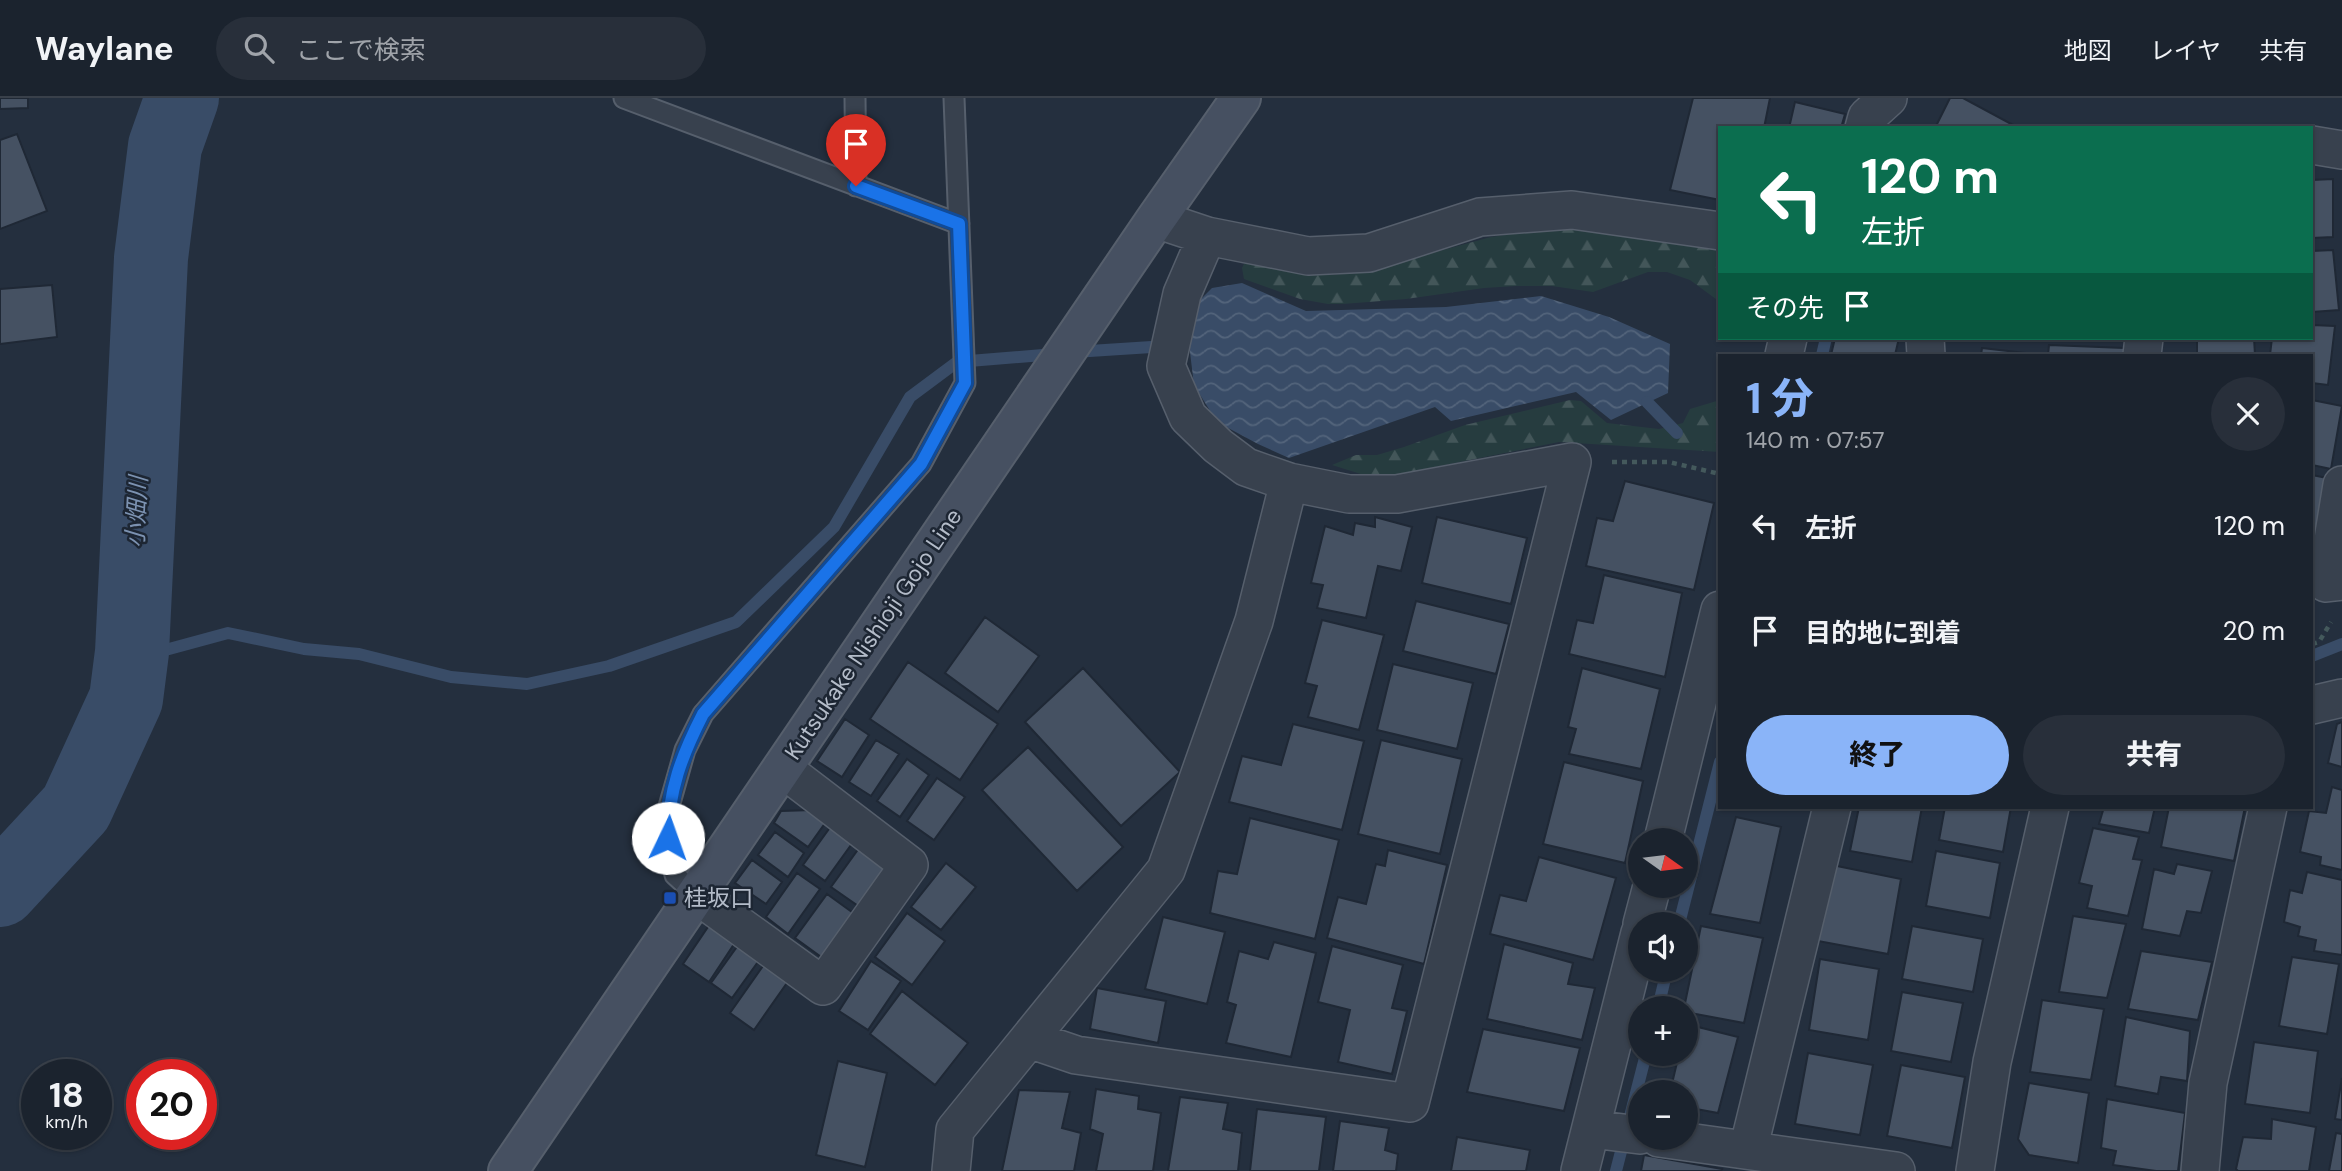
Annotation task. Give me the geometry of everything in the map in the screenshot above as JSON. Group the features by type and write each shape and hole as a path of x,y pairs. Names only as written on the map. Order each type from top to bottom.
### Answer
{"main road":[{"name":"Kutsukake Nishioji Gojo Line","path":"508,1171 1241,98"}],"street":[{"path":"1865,126 1867,117 1888,98"},
{"path":"2313,145 2342,150"},
{"path":"1156,219 1207,236 1308,256 1369,253 1480,217 1572,210 1718,230"},
{"path":"1029,1039 1076,1055 1410,1103 1572,462 1398,494 1349,494 1289,482 1246,467 1218,446 1188,417 1166,366 1182,295 1207,236"},
{"path":"951,1171 955,1130 1166,870 1254,621 1289,482"},
{"path":"2342,485 2326,583 2342,581"},
{"path":"1666,828 1718,618"},
{"path":"2313,705 2342,698"},
{"path":"697,895 823,986 909,864 782,768"},
{"path":"1748,1150 1832,809"},
{"path":"1975,1171 1992,1062 2050,809"},
{"path":"2200,1171 2208,1083 2268,809"},
{"path":"1580,1171 1615,1132 1634,982"},
{"path":"1698,1143 1896,1171"}],"lane":[{"path":"624,98 959,224"},
{"path":"855,98 856,186"},
{"path":"697,895 675,874 668,838 668,810 685,750 703,714 921,464 965,383 954,98"}],"path":[{"path":"1572,462 1669,462 1718,474"}],"green space":[{"path":"1593,228 1718,246 1718,301 1690,280 1667,272 1648,272 1593,292 1552,286 1516,286 1406,299 1328,304 1300,299 1244,279 1242,268 1244,264 1262,263 1305,273 1358,273 1491,237 1547,229"},
{"path":"1570,400 1581,401 1607,423 1659,429 1683,423 1690,409 1718,401 1718,452 1559,442 1390,476 1364,475 1332,465 1356,455 1377,455 1404,447 1465,425"}],"water":[{"path":"1242,283 1306,311 1446,307 1541,296 1609,317 1670,344 1668,393 1611,420 1576,392 1451,421 1435,407 1289,458 1217,422 1194,385 1189,344 1191,309 1212,288"}],"building":[{"path":"0,98 28,98 28,108 0,109"},
{"path":"1693,98 1770,98 1764,126 1718,126 1718,200 1670,190"},
{"path":"1950,98 1963,98 2015,126 1936,126"},
{"path":"1795,102 1845,114 1842,126 1789,126"},
{"path":"17,134 47,211 0,229 0,140"},
{"path":"2333,179 2333,237 2313,238 2313,180"},
{"path":"2333,250 2339,310 2313,312 2313,251"},
{"path":"52,285 57,337 0,344 0,289"},
{"path":"2313,325 2335,326 2328,385 2313,383 2313,354 2270,354 2272,340 2313,340"},
{"path":"1835,340 1899,340 1895,354 1831,354"},
{"path":"2197,340 2254,340 2255,354 2197,354"},
{"path":"2049,345 2124,348 2124,354 2048,354"},
{"path":"1982,348 2034,354 1981,354"},
{"path":"2313,400 2342,406 2331,469 2313,465"},
{"path":"2313,475 2327,478 2313,543"},
{"path":"1625,481 1714,503 1694,590 1586,566 1597,518 1613,521"},
{"path":"1375,517 1412,527 1401,571 1378,566 1366,618 1317,608 1323,585 1311,583 1325,526 1353,535 1355,523 1375,527"},
{"path":"1437,517 1527,538 1511,604 1422,583"},
{"path":"1604,575 1682,593 1665,677 1569,654 1577,620 1593,623"},
{"path":"1416,601 1509,624 1496,674 1403,651"},
{"path":"985,617 1039,656 998,712 945,673"},
{"path":"1322,620 1384,635 1359,730 1308,717 1317,686 1305,683"},
{"path":"908,662 998,724 960,780 870,719"},
{"path":"1393,664 1473,683 1457,749 1377,730"},
{"path":"1083,668 1180,772 1121,826 1025,722"},
{"path":"1582,668 1660,689 1641,769 1569,754 1576,729 1568,727"},
{"path":"845,719 869,735 842,777 817,761"},
{"path":"2342,722 2342,767 2328,763 2337,724"},
{"path":"1293,724 1364,741 1342,830 1229,802 1242,756 1281,765"},
{"path":"876,740 899,754 871,796 849,782"},
{"path":"1381,740 1462,759 1440,854 1358,834"},
{"path":"1028,747 1123,847 1077,891 982,790"},
{"path":"907,759 929,775 900,817 877,801"},
{"path":"1564,762 1643,781 1633,828 1628,828 1625,863 1543,844"},
{"path":"937,778 965,797 934,840 907,821"},
{"path":"2332,787 2342,790 2342,870 2320,865 2321,857 2300,852 2309,811 2326,813"},
{"path":"1859,809 1922,809 1912,862 1850,851"},
{"path":"1945,809 2011,809 2003,852 1939,840"},
{"path":"2103,809 2155,809 2149,833 2099,824"},
{"path":"2169,809 2245,809 2234,861 2161,847"},
{"path":"813,810 828,819 808,847 774,823 781,811"},
{"path":"1736,817 1781,827 1760,923 1710,914"},
{"path":"1250,818 1339,840 1315,939 1210,913 1218,871 1237,874"},
{"path":"834,822 856,838 825,881 803,865"},
{"path":"2093,828 2139,837 2133,859 2142,860 2128,916 2087,908 2092,886 2079,883"},
{"path":"775,832 804,853 788,877 758,855"},
{"path":"862,844 894,867 864,910 831,887"},
{"path":"1388,850 1447,865 1424,964 1327,938 1338,897 1366,904 1376,864 1385,866"},
{"path":"1936,851 2000,863 1990,918 1926,906"},
{"path":"1539,857 1616,878 1593,960 1490,934 1500,895 1526,901"},
{"path":"752,860 782,882 766,904 735,883"},
{"path":"946,863 976,887 941,930 911,907"},
{"path":"2177,864 2212,871 2201,913 2187,911 2180,936 2142,929 2154,869 2174,874"},
{"path":"1832,865 1901,879 1888,954 1818,941"},
{"path":"2307,872 2342,880 2342,955 2314,951 2316,940 2298,936 2300,927 2284,922 2290,890 2302,893"},
{"path":"797,873 820,889 788,934 766,917"},
{"path":"827,894 856,915 824,959 795,938"},
{"path":"907,913 945,941 912,985 875,957"},
{"path":"2073,916 2126,924 2107,998 2059,992"},
{"path":"1163,917 1225,932 1207,1004 1145,989"},
{"path":"712,921 738,938 709,982 683,964"},
{"path":"1701,926 1763,938 1744,1023 1698,1014 1698,996 1686,996 1689,982 1698,982 1698,940"},
{"path":"1912,926 1983,939 1973,992 1902,979"},
{"path":"1274,942 1316,953 1291,1057 1226,1043 1236,1005 1227,1002 1239,951 1268,959"},
{"path":"739,944 760,959 732,998 711,983"},
{"path":"1504,944 1573,963 1568,984 1595,988 1582,1040 1487,1019"},
{"path":"1332,946 1403,965 1392,1008 1407,1011 1392,1074 1338,1062 1350,1010 1318,1002"},
{"path":"2141,951 2212,962 2198,1020 2128,1009"},
{"path":"2292,957 2339,964 2327,1034 2279,1026"},
{"path":"1820,959 1879,969 1868,1040 1809,1030"},
{"path":"871,961 901,981 868,1030 839,1011"},
{"path":"765,963 789,980 754,1030 730,1013"},
{"path":"1097,988 1166,1001 1158,1043 1090,1029"},
{"path":"902,991 968,1043 935,1085 870,1034"},
{"path":"1902,992 1963,1003 1951,1062 1891,1051"},
{"path":"2042,1000 2104,1009 2091,1080 2030,1072"},
{"path":"2126,1017 2190,1031 2187,1081 2161,1077 2158,1094 2115,1086"},
{"path":"1698,1027 1738,1037 1718,1113 1698,1109 1698,1080 1673,1080 1676,1066 1698,1066"},
{"path":"1483,1029 1580,1048 1564,1111 1467,1092"},
{"path":"2254,1042 2318,1051 2310,1113 2245,1104"},
{"path":"1808,1053 1873,1065 1860,1135 1795,1124"},
{"path":"838,1061 887,1073 865,1167 816,1155"},
{"path":"1901,1065 1965,1077 1952,1148 1887,1136"},
{"path":"2342,1078 2342,1120 2335,1119"},
{"path":"2029,1083 2089,1093 2078,1163 2029,1155 2018,1139"},
{"path":"1096,1089 1139,1096 1138,1109 1161,1113 1153,1171 1096,1171 1103,1134 1090,1129"},
{"path":"1019,1090 1070,1092 1062,1128 1081,1133 1074,1171 1002,1171"},
{"path":"1180,1097 1228,1103 1223,1129 1242,1133 1238,1171 1168,1171"},
{"path":"2107,1099 2185,1113 2178,1171 2113,1165 2116,1151 2101,1148"},
{"path":"1257,1109 1326,1117 1319,1171 1250,1171"},
{"path":"2272,1119 2316,1127 2309,1171 2236,1169 2243,1137 2271,1139"},
{"path":"1340,1121 1389,1128 1385,1150 1398,1154 1396,1171 1333,1171"},
{"path":"2336,1133 2342,1134 2342,1171 2329,1171"},
{"path":"1457,1137 1530,1150 1526,1171 1451,1171"},
{"path":"1644,1155 1722,1169 1641,1171"}],"waterway":[{"name":"小畑川","path":"0,890 76,808 126,699 132,652 151,258 165,146 182,98"},
{"path":"1822,354 1826,340"},
{"path":"1074,352 1167,346"},
{"path":"132,652 169,649 228,633 304,649 359,654 451,677 527,684 609,666 736,622 834,527 910,397 957,362 1055,354"},
{"path":"1647,402 1677,433"},
{"path":"2313,656 2342,644"},
{"path":"1682,912 1718,770"},
{"path":"1661,996 1664,982"},
{"path":"1616,1171 1643,1066"}],"place":[{"name":"桂坂口","path":"670,898"}],"route":[{"path":"668,838 668,810 685,750 703,714 921,464 965,383 959,224 856,186"}]}
